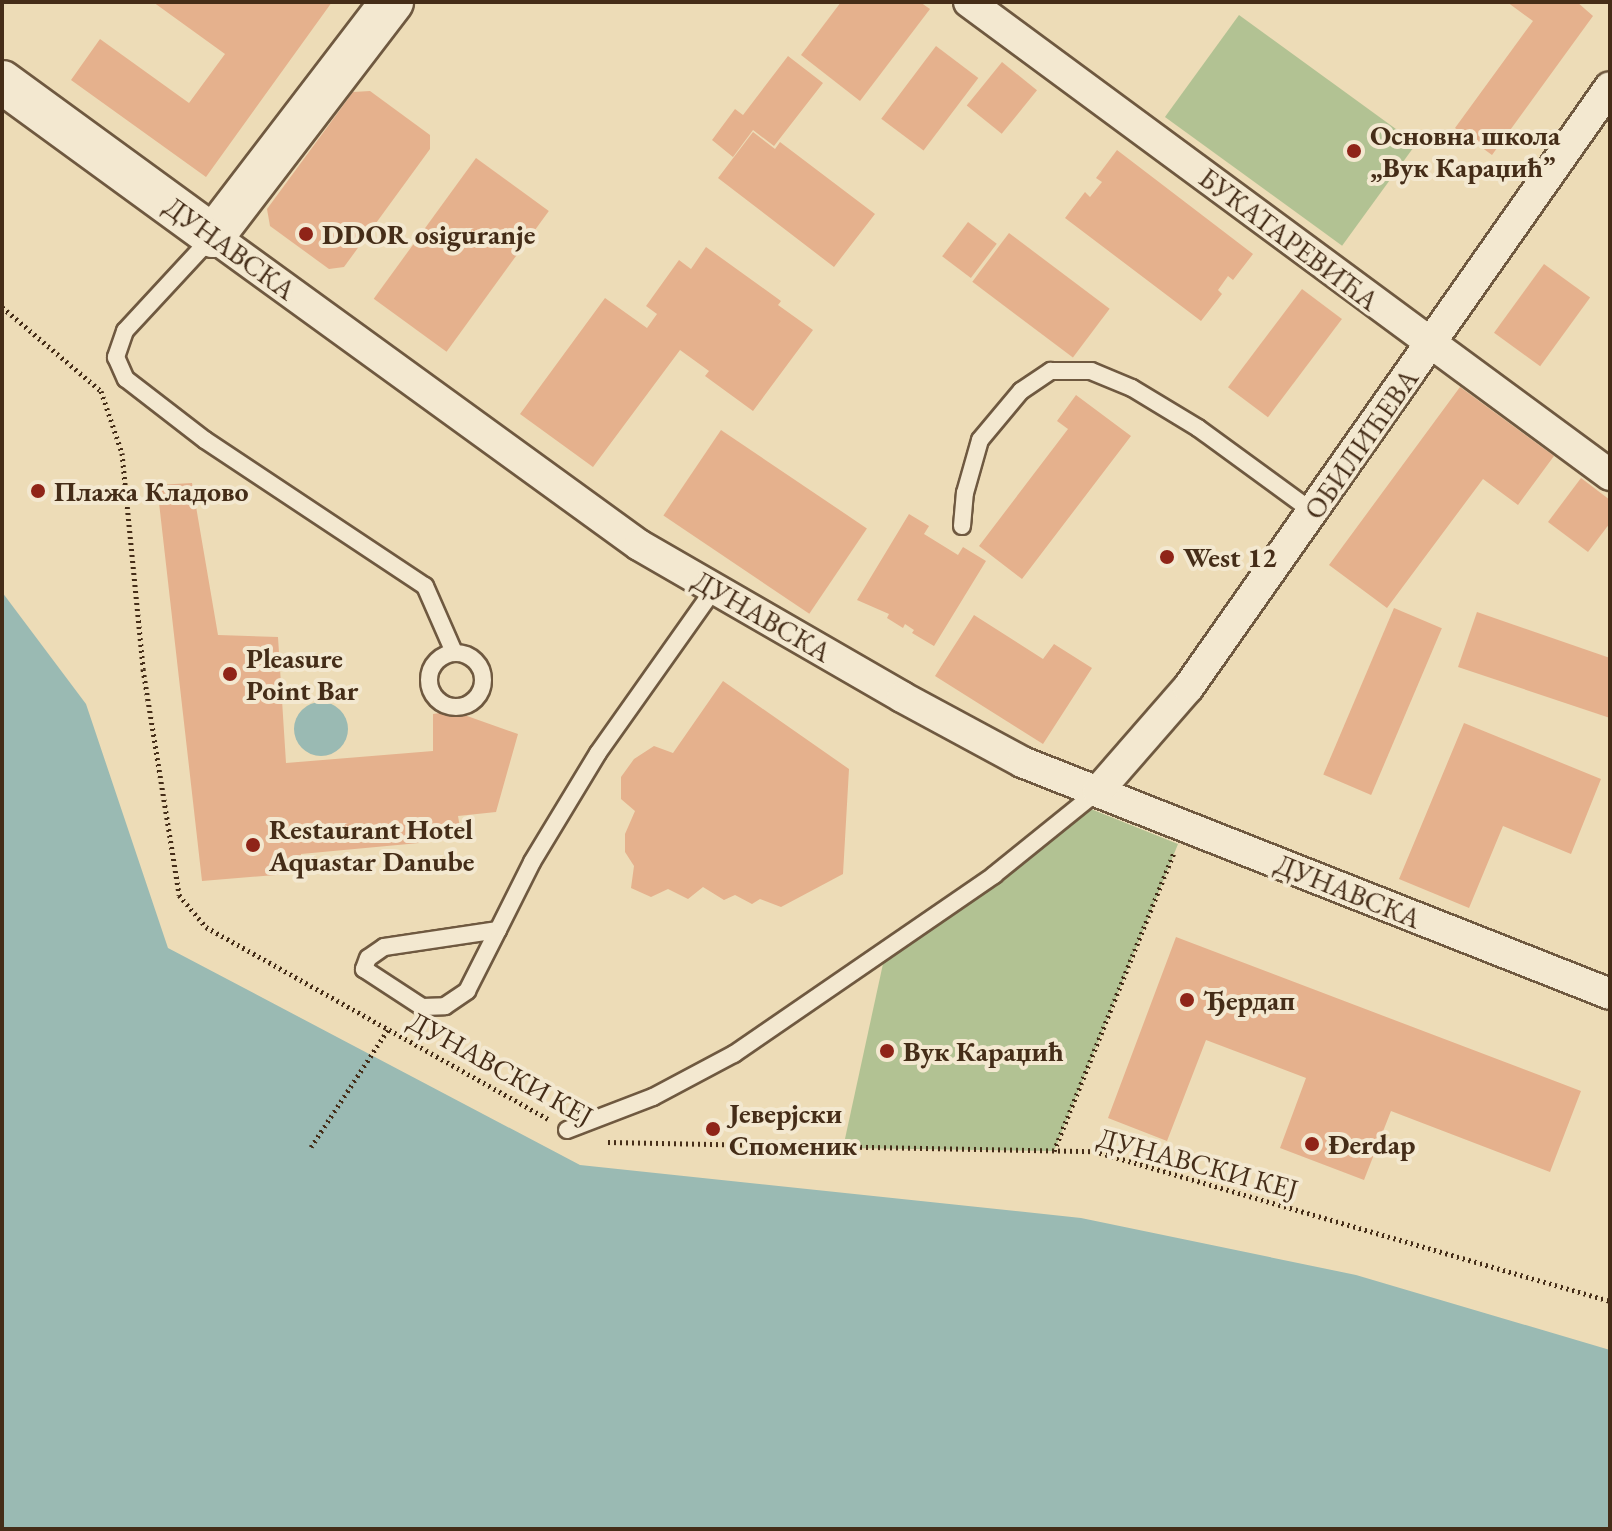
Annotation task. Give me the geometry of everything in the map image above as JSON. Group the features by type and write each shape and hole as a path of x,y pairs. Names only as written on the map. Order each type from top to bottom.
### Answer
{"main road":[{"path":"213,236 392,2"},
{"name":"ДУНАВСКА","path":"2,82 213,236"}],"street":[{"name":"БУКАТАРЕВИЋА","path":"969,2 1610,475"},
{"name":"ОБИЛИЋЕВА","path":"1098,791 1188,688 1432,345 1610,87"},
{"name":"ДУНАВСКА","path":"213,236 639,545 1022,762 1610,994"}],"lane":[{"path":"213,236 125,331 116,357 126,379 205,440 425,586 454,652"},
{"path":"962,526 965,493 980,440 1021,391 1051,371 1091,371 1132,388 1198,428 1313,512"},
{"path":"498,930 384,947 368,958 364,969 422,1007 445,1006 467,991 498,930 532,862 598,753 714,589"},
{"path":"567,1130 653,1097 734,1054 994,875 1098,791"}],"path":[{"name":"ДУНАВСКИ КЕЈ","path":"2,307 101,391 122,453 143,669 179,895 206,927 586,1141 1094,1151 1610,1301"},
{"path":"1054,1151 1185,826"},
{"path":"311,1147 388,1030"}],"green space":[{"path":"1239,15 1416,144 1342,246 1165,117"},
{"path":"1081,805 1178,844 1054,1151 843,1148 886,950"}],"water":[{"path":"2,592 86,704 168,948 580,1165 1081,1218 1356,1275 1610,1350 1610,1529 2,1529"},
{"path":"321,702 340,710 348,729 340,748 321,756 302,748 294,729 302,710"}],"building":[{"path":"153,2 332,2 206,177 71,80 100,39 189,103 225,54"},
{"path":"841,2 920,2 930,9 860,101 801,55"},
{"path":"1507,2 1577,2 1593,16 1492,155 1455,128 1533,21"},
{"path":"936,46 978,78 924,151 881,119"},
{"path":"788,56 823,83 774,146 753,130 733,157 712,140 735,109 743,115"},
{"path":"1002,62 1037,90 1002,134 967,106"},
{"path":"370,91 430,135 430,149 344,267 329,269 270,226 267,209 353,92"},
{"path":"753,132 775,149 780,142 875,214 834,267 718,178"},
{"path":"1117,150 1253,254 1233,280 1228,276 1218,290 1222,294 1201,321 1065,218 1085,192 1090,197 1102,182 1096,178"},
{"path":"476,158 549,211 447,352 374,299"},
{"path":"968,222 997,244 971,278 942,256"},
{"path":"1009,233 1110,309 1073,358 972,282"},
{"path":"706,247 781,301 778,305 813,330 753,411 705,376 709,371 680,350 593,467 520,414 605,298 647,328 657,314 646,306 679,260 691,269"},
{"path":"1544,264 1590,298 1540,366 1494,333"},
{"path":"1302,289 1342,319 1268,417 1228,387"},
{"path":"1460,387 1554,456 1518,505 1483,479 1387,608 1329,565"},
{"path":"1076,395 1131,436 1022,579 979,546 1068,429 1057,421"},
{"path":"721,430 867,528 809,614 663,515"},
{"path":"1581,478 1610,500 1610,523 1588,552 1548,522"},
{"name":"Pleasure Point Bar","path":"192,483 218,635 278,637 286,763 433,751 433,714 453,711 518,734 496,812 458,816 462,839 301,854 300,873 202,881 157,485"},
{"path":"909,514 929,526 924,534 958,555 963,547 986,561 934,646 912,633 914,630 905,624 903,628 887,618 889,614 857,600"},
{"path":"1394,608 1442,628 1371,795 1323,775"},
{"path":"1477,612 1610,658 1610,718 1458,667"},
{"path":"974,615 1043,659 1054,644 1092,668 1043,744 935,676"},
{"path":"723,681 849,769 843,874 781,907 760,899 752,904 735,895 724,900 703,887 688,899 668,889 651,897 631,888 634,866 625,852 625,834 635,811 621,799 621,777 634,759 654,746 673,753"},
{"path":"1464,723 1601,779 1571,854 1503,826 1469,908 1399,879"},
{"path":"1176,937 1581,1091 1550,1172 1391,1111 1364,1180 1280,1148 1306,1078 1206,1040 1167,1141 1108,1118"}],"place":[{"name":"Основна школа „Вук Караџић”","path":"1354,151"},
{"name":"DDOR osiguranje","path":"306,234"},
{"name":"Плажа Кладово","path":"38,491"},
{"name":"West 12","path":"1167,557"},
{"name":"Pleasure Point Bar","path":"230,674"},
{"name":"Restaurant Hotel Aquastar Danube","path":"253,845"},
{"name":"Ђердап","path":"1187,1000"},
{"name":"Вук Караџић","path":"887,1051"},
{"name":"Јеверјски Споменик","path":"713,1129"},
{"name":"Đerdap","path":"1312,1144"}]}
